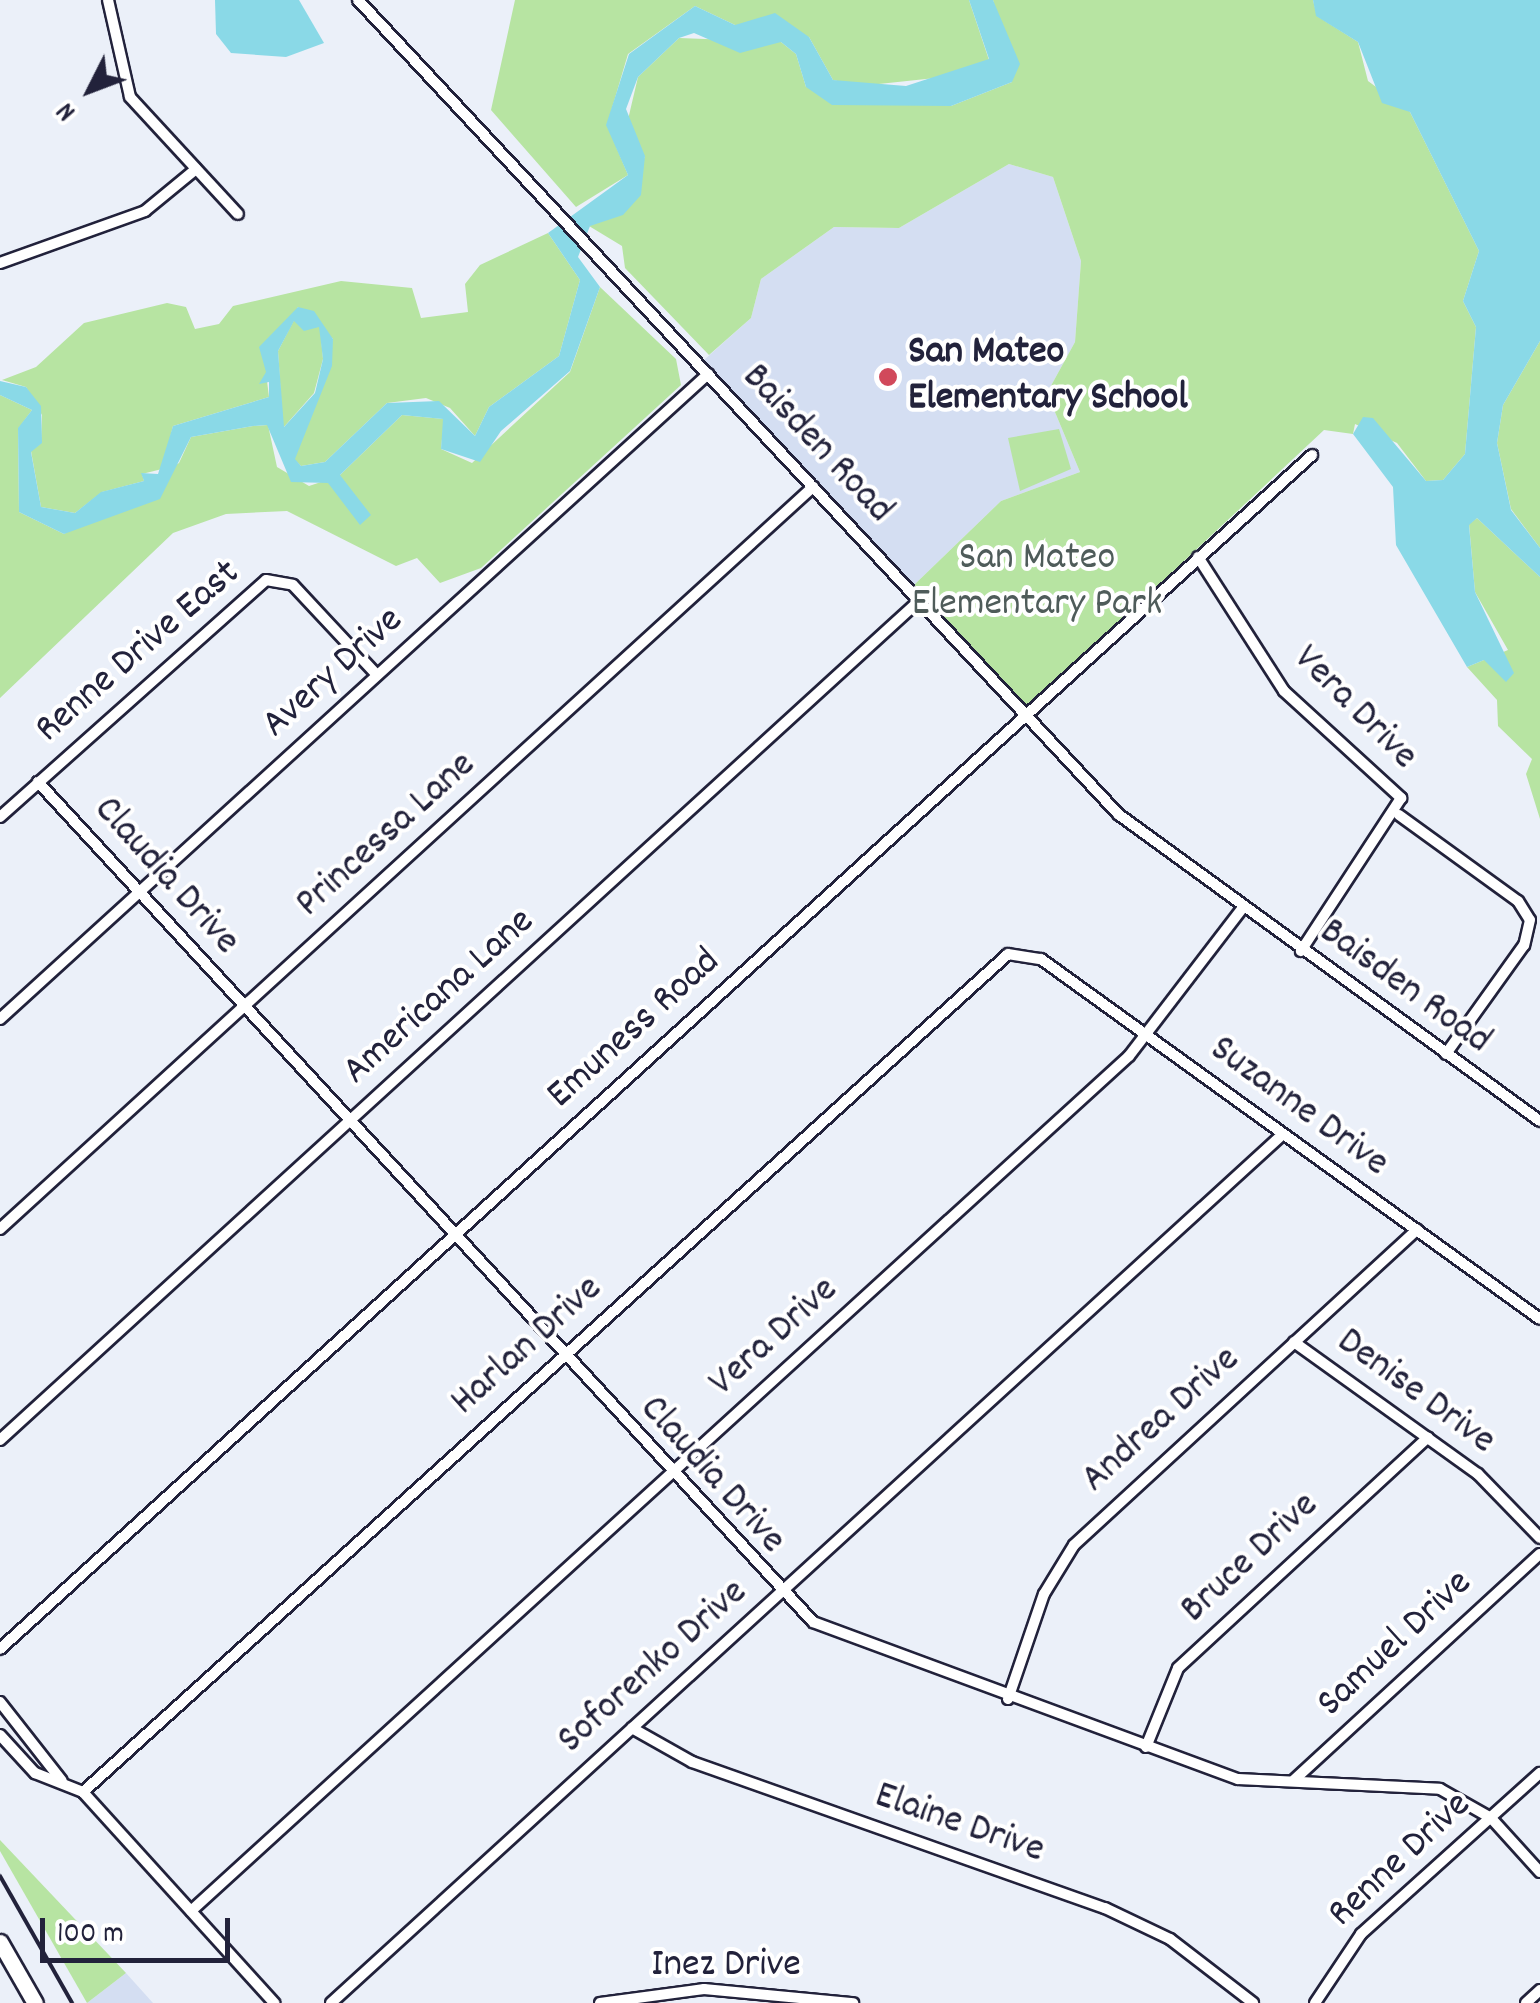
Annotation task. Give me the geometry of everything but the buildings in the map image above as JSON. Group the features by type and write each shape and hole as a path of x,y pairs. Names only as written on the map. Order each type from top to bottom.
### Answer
{"street":[{"path":"108,0 130,96 238,214"},
{"name":"Baisden Road","path":"358,0 1118,814 1242,909 1540,1122"},
{"path":"0,263 145,211 196,169"},
{"name":"Avery Drive","path":"0,1019 708,374"},
{"name":"Emuness Road","path":"0,1650 1312,455"},
{"name":"Princessa Lane","path":"0,1229 814,487"},
{"name":"Vera Drive","path":"1198,556 1284,691 1398,790 1398,815 1301,950"},
{"name":"Renne Drive East","path":"0,816 250,588 274,578 300,592 377,675"},
{"name":"Americana Lane","path":"0,1440 920,600"},
{"name":"Claudia Drive","path":"38,782 779,1594 832,1634 1238,1779 1420,1783 1490,1818 1540,1872"},
{"path":"1398,815 1518,901 1530,920 1524,945 1446,1054"},
{"name":"Vera Drive","path":"191,1911 1148,1038 1242,909"},
{"name":"Suzanne Drive","path":"1018,952 1148,1038 1540,1319"},
{"name":"Harlan Drive","path":"83,1792 996,961 1018,952"},
{"name":"Soforenko Drive","path":"331,2003 1283,1134"},
{"name":"Andrea Drive","path":"1008,1699 1044,1594 1074,1545 1417,1230"},
{"name":"Denise Drive","path":"1294,1342 1428,1437 1540,1538"},
{"name":"Bruce Drive","path":"1146,1747 1178,1668 1428,1437"},
{"name":"Samuel Drive","path":"1293,1780 1540,1554"},
{"path":"0,1702 62,1781"},
{"name":"Elaine Drive","path":"632,1728 692,1762 1104,1908 1170,1940 1253,2003"},
{"path":"0,1735 35,1774 83,1792 274,2003"},
{"name":"Renne Drive","path":"1316,2003 1347,1948 1540,1773"},
{"path":"0,1942 35,2003"},
{"name":"Inez Drive","path":"600,2003 722,1989 853,2003"},
{"path":"1526,2003 1540,1990"}],"shaded area":[{"name":"San Mateo Elementary School","path":"1009,164 1053,177 1081,261 1075,342 1047,393 1080,472 1001,501 914,585 704,360 751,318 761,279 834,227 899,228"},
{"path":"126,1973 153,2003 87,2003"}],"green space":[{"path":"515,0 969,0 989,60 954,76 860,86 833,80 809,37 735,25 695,6 628,54 607,125 628,175 576,207 491,110"},
{"name":"San Mateo Elementary Park","path":"993,0 1313,0 1317,16 1358,42 1368,81 1410,112 1479,251 1463,301 1476,327 1465,454 1443,480 1426,481 1397,443 1355,424 1353,434 1324,430 1028,707 914,585 1001,501 1080,472 1047,393 1075,342 1081,261 1053,177 1009,164 899,228 834,227 761,279 751,318 709,355 625,268 622,246 589,226 608,215 645,157 626,128 638,77 679,38 781,42 796,54 806,87 951,106 1012,82"},
{"path":"548,233 580,280 559,356 489,407 475,436 450,408 426,398 387,403 325,462 301,466 294,459 333,339 298,307 266,373 269,397 173,426 162,469 142,474 144,481 102,492 75,513 41,507 31,451 41,443 42,415 26,387 2,380 36,367 84,323 167,303 186,307 195,329 219,324 233,306 341,281 412,288 421,318 468,312 465,284 480,265"},
{"path":"600,287 676,359 681,385 481,568 440,583 417,558 396,566 287,511 226,514 173,533 0,698 0,395 32,410 18,429 19,512 64,534 179,463 191,437 253,426 268,425 277,467 309,486 339,476 402,415 444,419 441,449 472,463 570,372"},
{"path":"294,320 320,327 323,359 314,393 283,428 278,351"},
{"path":"1540,341 1540,548 1511,509 1497,443 1503,405"},
{"path":"1059,429 1071,469 1020,491 1008,438"},
{"path":"1477,518 1540,577 1540,819 1526,774 1532,759 1498,726 1497,700 1467,667 1508,650 1475,592 1469,524"},
{"path":"0,1840 126,1973 87,2003 0,1851"}],"water":[{"path":"215,0 299,0 324,43 286,57 231,53 216,34"},
{"path":"969,0 993,0 1020,64 1012,82 951,106 832,105 806,87 796,54 781,42 740,53 694,33 679,38 638,77 626,109 645,156 641,195 623,215 590,226 578,257 600,287 570,371 501,431 480,462 441,449 443,419 402,415 340,475 371,515 360,525 328,483 291,482 267,425 191,437 160,499 64,534 19,512 18,428 32,410 0,395 0,381 26,387 41,406 42,443 31,452 41,507 75,513 101,492 144,481 141,473 158,474 173,426 269,397 269,382 259,384 266,372 259,347 298,307 314,311 333,339 332,366 295,459 301,466 325,462 387,403 439,401 475,436 489,407 559,356 580,280 548,233 628,175 606,125 629,54 695,6 735,25 775,13 809,37 833,80 906,86 989,59","holes":["294,321 304,331 319,327 323,359 315,393 284,427 278,351"]},
{"path":"1313,0 1540,0 1540,341 1503,405 1497,443 1511,510 1540,548 1540,577 1477,518 1469,525 1475,592 1514,673 1506,682 1484,660 1467,667 1396,545 1393,487 1353,434 1363,417 1373,418 1426,481 1443,480 1465,454 1476,327 1463,301 1479,251 1410,112 1382,103 1358,42 1316,16"}],"railway":[{"path":"0,1876 72,2003"}],"place":[{"name":"San Mateo Elementary School","path":"888,377"}]}
